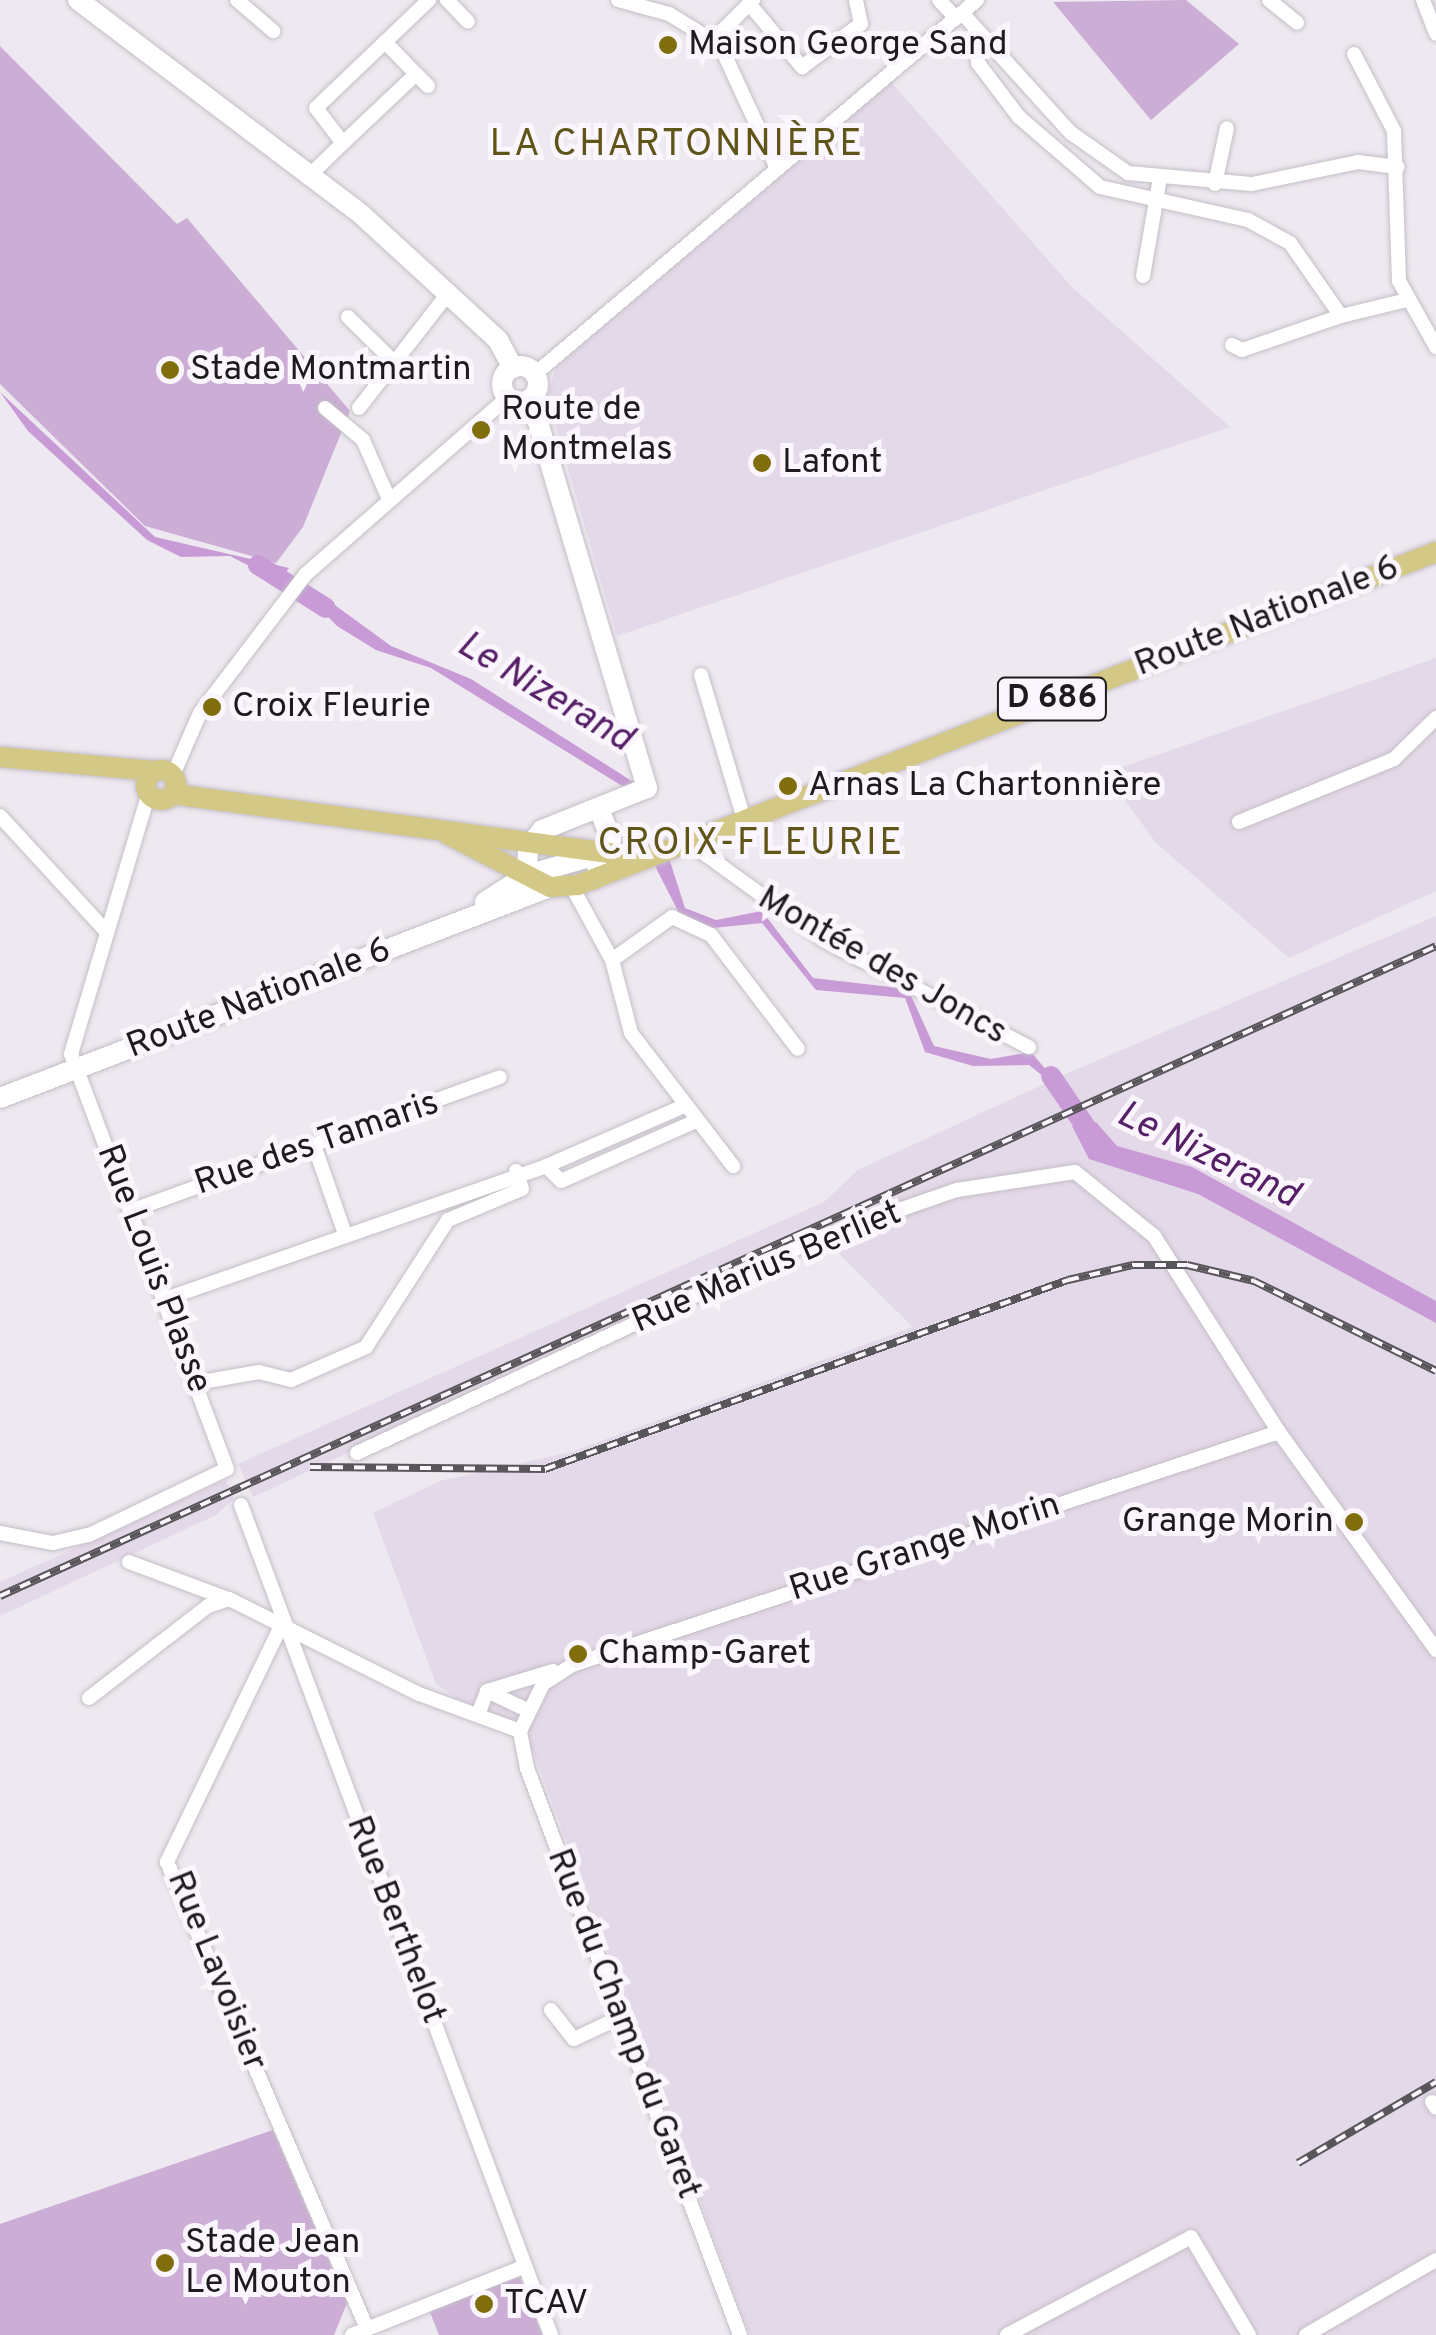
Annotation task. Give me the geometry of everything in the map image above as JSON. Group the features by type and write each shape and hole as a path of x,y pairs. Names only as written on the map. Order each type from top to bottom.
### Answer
{"main road":[{"name":"Route Nationale 6","path":"561,886 690,844 1436,552"},
{"path":"0,757 120,774 205,795 599,857"},
{"path":"447,834 527,875 561,886"},
{"name":"Route Nationale 6","path":"599,857 660,854"}],"street":[{"path":"78,0 311,174 498,340 513,368 536,374"},
{"path":"237,0 273,31"},
{"path":"343,144 316,108 429,0"},
{"path":"447,0 468,22"},
{"path":"618,0 663,6 712,40 776,166"},
{"path":"712,40 752,3 802,68 861,24 856,0"},
{"path":"939,0 975,28 1102,159 1160,178 1215,184 1358,162 1398,168"},
{"path":"527,875 528,848 542,830 623,801 647,788 532,399 536,374 776,166 977,0"},
{"path":"1269,0 1298,22"},
{"path":"1424,0 1436,34"},
{"path":"975,28 978,62 1066,163 1100,187 1248,220 1290,243 1341,316"},
{"path":"385,42 428,86"},
{"path":"1354,54 1394,131 1406,300 1436,347"},
{"path":"311,174 416,74"},
{"path":"1215,184 1227,128"},
{"path":"1143,276 1160,178"},
{"path":"360,408 390,358 447,295"},
{"path":"1232,345 1242,350 1341,316 1406,300"},
{"path":"348,317 390,358"},
{"path":"508,398 502,380 513,368"},
{"path":"76,1069 71,1054 104,930 162,784 287,596 388,497 508,398 532,399"},
{"path":"325,408 363,440 388,497"},
{"path":"701,675 745,822"},
{"path":"1238,822 1394,759 1436,718"},
{"path":"599,809 611,839 599,857 561,886 612,960 631,1033 733,1166"},
{"path":"0,816 104,930"},
{"name":"Montée des Joncs","path":"690,844 825,941 1028,1047"},
{"name":"Route Nationale 6","path":"442,929 527,875 599,857"},
{"name":"Route Nationale 6","path":"76,1069 561,886"},
{"path":"612,960 672,917 711,935 798,1050"},
{"name":"D 686","path":"0,1097 76,1069"},
{"name":"Rue Louis Plasse","path":"0,1533 54,1542 89,1535 227,1469 133,1210 76,1069"},
{"name":"Rue des Tamaris","path":"133,1210 500,1077"},
{"path":"165,1299 344,1231 516,1171 546,1166 684,1106"},
{"path":"546,1166 561,1181 696,1121"},
{"path":"314,1145 344,1231"},
{"path":"196,1383 259,1372 291,1380 366,1348 448,1220 522,1189 516,1171"},
{"name":"Rue Marius Berliet","path":"357,1453 821,1237 957,1190 1044,1173 1075,1172 1154,1236 1278,1432 1436,1650"},
{"name":"Rue Grange Morin","path":"487,1692 1278,1432"},
{"name":"Rue Berthelot","path":"241,1505 550,2335"},
{"path":"128,1562 283,1622 419,1694 479,1712 520,1732 527,1710 487,1692 479,1712"},
{"path":"89,1698 208,1606 229,1600"},
{"name":"Rue Lavoisier","path":"283,1622 167,1862 366,2324"},
{"name":"Rue Grange Morin","path":"527,1710 543,1684 572,1664"},
{"name":"Rue du Champ du Garet","path":"520,1732 740,2335"},
{"path":"551,2010 574,2040 621,2017"},
{"path":"1007,2335 1176,2238 1191,2237 1250,2335"},
{"path":"1306,2335 1436,2260"},
{"path":"352,2335 366,2324 525,2266"}],"shaded area":[{"path":"1186,0 1239,44 1151,120 1053,2"},
{"path":"0,46 177,224 187,218 350,411 303,527 276,563 145,526 0,384"},
{"path":"891,82 1072,287 1230,427 617,636 547,396 556,367"},
{"path":"0,392 155,537 289,568 278,581 230,556 181,557 147,540 28,431"},
{"path":"310,587 391,646 471,679 635,783 627,789 431,668 376,650 337,626 305,593"},
{"path":"1436,658 1436,891 1289,958 1156,843 1105,773"},
{"path":"669,858 685,908 716,920 762,911 813,978 908,989 934,1046 991,1059 1031,1052 1068,1096 1029,1065 973,1066 925,1052 905,998 816,990 762,923 713,928 679,913 654,864"},
{"path":"1436,916 1436,2335 750,2335 533,1751 436,1684 373,1513 440,1481 571,1452 913,1327 819,1234 253,1497 238,1464 824,1202 858,1170 1070,1072"},
{"path":"1096,1122 1117,1146 1192,1167 1436,1301 1436,1323 1198,1194 1089,1159 1072,1126"},
{"path":"226,1480 234,1499 216,1515 0,1616 0,1582"},
{"name":"Stade Jean Le Mouton","path":"273,2130 347,2303 334,2335 0,2335 0,2224"},
{"name":"TCAV","path":"520,2277 542,2335 439,2335 428,2307"}],"waterway":[{"name":"Le Nizerand","path":"258,565 326,608"},
{"path":"1051,1076 1099,1146"}],"railway":[{"path":"0,1596 1436,946"},
{"path":"310,1467 545,1469 1068,1280 1133,1265 1187,1265 1254,1281 1436,1371"},
{"path":"1298,2163 1436,2082"}],"place":[{"name":"Maison George Sand","path":"668,45"},
{"name":"Stade Montmartin","path":"170,370"},
{"name":"Route de Montmelas","path":"481,430"},
{"name":"Lafont","path":"762,463"},
{"name":"Croix Fleurie","path":"212,707"},
{"name":"Arnas La Chartonnière","path":"788,786"},
{"name":"Grange Morin","path":"1354,1522"},
{"name":"Champ-Garet","path":"578,1654"},
{"name":"Stade Jean Le Mouton","path":"165,2263"},
{"name":"TCAV","path":"484,2304"}],"district":[{"name":"LA CHARTONNIÈRE","path":"677,146"},
{"name":"CROIX-FLEURIE","path":"751,845"}]}
